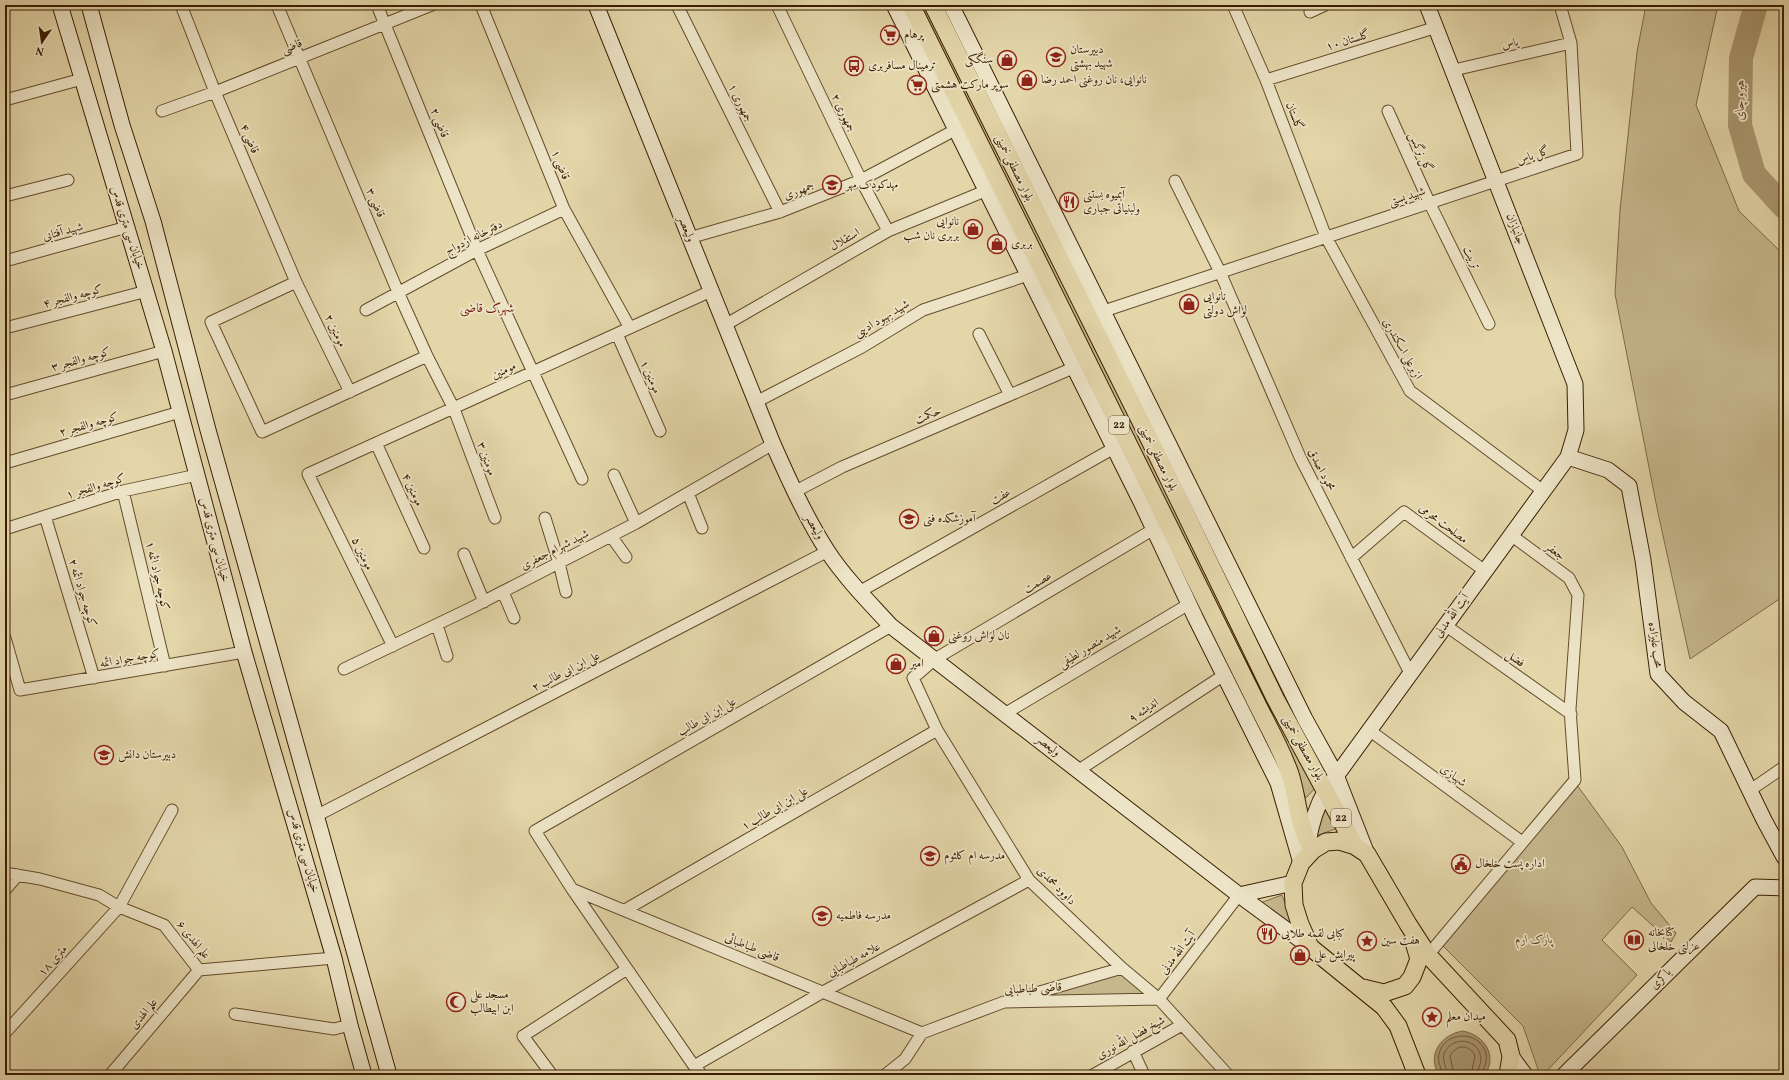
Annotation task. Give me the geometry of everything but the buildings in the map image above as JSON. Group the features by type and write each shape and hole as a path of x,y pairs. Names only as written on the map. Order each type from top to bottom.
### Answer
{"main road":[{"name":"خیابان سی متری قدس","path":"60,5 98,130 112,183 147,291 244,652 334,958 364,1075"},
{"name":"خیابان سی متری قدس","path":"89,5 122,122 153,221 208,430 389,1075"},
{"name":"ولیعصر","path":"596,5 772,444 794,492 828,551 859,592 891,626 1080,770 1239,895 1310,947"},
{"path":"894,5 930,60 954,130 1114,448 1189,604 1278,783 1300,863"},
{"name":"بلوار مصطفی خمینی","path":"911,5 930,60 1268,726 1289,772 1310,847"},
{"name":"بلوار مصطفی خمینی","path":"933,5 1142,424 1275,698 1361,850"},
{"path":"951,5 1104,310 1305,719 1336,776 1361,850 1428,954 1507,1040 1511,1056 1525,1075"},
{"name":"جانبازان","path":"1427,5 1454,70 1575,384 1576,430 1568,457"},
{"path":"98,130 122,122"},
{"name":"آیت‌ الله مدنی","path":"1310,847 1316,809 1326,790 1568,457"},
{"name":"محب علیزاده","path":"1568,457 1608,470 1629,486 1643,560 1658,674 1684,702 1721,730 1749,790 1784,857"},
{"path":"1361,850 1339,841 1326,842 1310,847 1300,863 1293,882 1294,905 1310,947 1384,1007 1398,1026 1413,1073"},
{"path":"1239,895 1293,882"},
{"name":"باکری","path":"1564,1075 1755,887 1784,888"},
{"path":"1361,987 1384,993 1405,986 1412,976 1419,959 1408,924"},
{"path":"1508,1075 1511,1056"}],"street":[{"name":"قاضی ۴","path":"181,5 215,92 296,282"},
{"name":"قاضی ۳","path":"278,5 398,292 427,356 454,409"},
{"name":"قاضی ۲","path":"377,5 477,250 532,372"},
{"name":"قاضی","path":"162,111 215,92 432,5"},
{"name":"قاضی ۱","path":"482,5 564,209 630,328"},
{"name":"جمهوری ۱","path":"677,5 780,212"},
{"name":"جمهوری ۲","path":"777,5 861,180 888,231"},
{"name":"گلستان","path":"1233,5 1266,80 1326,237"},
{"path":"1310,12 1325,5"},
{"path":"1560,5 1571,43"},
{"name":"گلستان ۱۰","path":"1266,80 1437,27"},
{"name":"یاس","path":"1454,70 1571,43"},
{"name":"گل یاس","path":"1497,182 1577,154 1571,43"},
{"path":"5,100 82,79"},
{"name":"گل نرگس","path":"1388,111 1430,204"},
{"name":"جمهوری","path":"689,238 780,212 861,180 954,130"},
{"path":"5,196 68,180"},
{"name":"محمود اصدق","path":"1175,181 1220,272 1300,457 1410,673"},
{"name":"شهید پستی","path":"1104,310 1497,182"},
{"name":"استقلال","path":"725,325 888,231 985,191"},
{"name":"تربیت","path":"1430,204 1489,324"},
{"name":"دفترخانه ازدواج","path":"366,310 477,250 564,209"},
{"name":"شهید آفتابی","path":"5,261 127,227"},
{"name":"ازبرعلی اسکندری","path":"1326,237 1410,391 1543,491"},
{"name":"شهید بهبود ادیبی","path":"756,402 862,347 923,310 1028,275"},
{"path":"296,282 211,322 262,432 427,356"},
{"name":"مومنین ۲","path":"296,282 350,392"},
{"name":"کوچه والفجر ۴","path":"5,328 147,291"},
{"name":"مومنین","path":"308,474 711,291"},
{"name":"مومنین ۱","path":"617,334 660,431"},
{"path":"979,334 1010,395"},
{"name":"کوچه والفجر ۳","path":"5,395 164,351"},
{"name":"حکمت","path":"794,492 842,467 1073,368"},
{"path":"532,372 582,479"},
{"name":"مومنین ۳","path":"454,409 495,518"},
{"name":"کوچه والفجر ۲","path":"5,463 180,412"},
{"name":"مومنین ۴","path":"376,443 424,548"},
{"name":"شهید شهرام جعفری","path":"344,668 484,602 612,536 772,444"},
{"name":"عفت","path":"859,592 1114,448"},
{"name":"۵ مومنین","path":"308,474 393,646"},
{"name":"کوچه والفجر ۱","path":"5,529 124,492 197,475"},
{"path":"614,475 636,523"},
{"name":"کوچه جواد ائمه ۱","path":"124,492 164,666"},
{"path":"688,493 702,528"},
{"name":"مصلحت محرمی","path":"1351,558 1404,512 1485,571"},
{"name":"کوچه جواد ائمه ۲","path":"45,516 94,678"},
{"path":"545,518 560,563 566,592"},
{"name":"عصمت","path":"912,678 935,659 1154,529"},
{"name":"جعفر","path":"1511,535 1569,578 1578,595 1571,714"},
{"path":"612,536 626,557"},
{"name":"علی ابن ابی طالب ۲","path":"316,816 828,551"},
{"path":"464,554 484,602"},
{"path":"503,592 514,618"},
{"name":"شهید منصور لطیفی","path":"1006,713 1189,604"},
{"path":"437,625 447,656"},
{"name":"فضل","path":"1445,625 1571,714"},
{"name":"علی ابن ابی طالب","path":"572,889 535,831 891,626"},
{"name":"کوچه جواد ائمه","path":"5,638 20,690 244,652"},
{"name":"اندیشه ۹","path":"1080,770 1224,674"},
{"name":"داوود محمدی","path":"912,678 937,730 1029,880 1122,968 1159,999 1228,1075"},
{"path":"1428,954 1575,780 1571,714"},
{"name":"علی ابن ابی طالب ۱","path":"625,910 937,730"},
{"name":"شهبازی","path":"1369,730 1522,842"},
{"path":"1749,790 1784,767"},
{"name":"۱۸ متری","path":"5,1033 119,907 172,810"},
{"name":"علم الهدی ۶","path":"5,873 40,879 98,895 119,907 164,925 199,970 334,958"},
{"path":"5,890 18,875"},
{"name":"علامه طباطبایی","path":"694,1066 823,992 1029,880"},
{"path":"572,889 694,1066 702,1075"},
{"name":"قاضی طباطبائی","path":"572,889 922,1033"},
{"name":"آیت الله مدنی","path":"1159,999 1239,895"},
{"path":"1004,1002 1122,968"},
{"path":"552,1075 523,1036 627,969"},
{"name":"علم الهدی","path":"110,1075 199,970"},
{"name":"قاضی طباطبایی","path":"922,1033 1004,1002 1159,999"},
{"path":"235,1014 334,1029 350,1024"},
{"name":"شیخ فضل الله نوری","path":"1093,1075 1181,1025"},
{"path":"885,1075 905,1059 922,1033"},
{"path":"1133,1051 1144,1075"}],"green space":[{"path":"915,5 930,5 1316,787 1306,798"},
{"path":"1646,5 1718,5 1696,105 1739,211 1784,255 1784,596 1690,659 1657,508 1615,294 1620,210 1637,52"},
{"name":"پارک ارم","path":"1577,785 1622,847 1651,903 1676,933 1671,942 1632,907 1602,940 1637,975 1543,1075 1540,1075 1523,1026 1441,944"},
{"path":"1324,802 1338,828 1313,837"},
{"path":"1282,895 1294,926 1260,903"},
{"path":"1121,972 1146,995 1031,997"}],"water":[{"path":"1463,1031 1471,1033 1483,1041 1489,1053 1489,1068 1485,1075 1439,1075 1435,1067 1434,1060 1438,1046 1449,1036"}],"waterway":[{"name":"هیرو چای","path":"1756,5 1741,58 1740,125 1754,174 1784,207"}],"place":[{"name":"پرهام","path":"890,35"},
{"name":"دبیرستان شهید بهشتی","path":"1056,57"},
{"name":"سنگکی","path":"1007,60"},
{"name":"ترمینال مسافربری","path":"854,66"},
{"name":"نانوایی، نان روغنی احمد رضا","path":"1027,80"},
{"name":"سوپر مارکت هشمتی","path":"917,85"},
{"name":"مهدکودک مهر","path":"832,185"},
{"name":"آبمیوه بستنی ولبنیاتی جباری","path":"1069,202"},
{"name":"نانوایی بربری نان شب","path":"973,229"},
{"name":"بربری","path":"997,244"},
{"name":"نانوایی لواش دولتی","path":"1189,304"},
{"name":"آموزشکده فنی","path":"909,519"},
{"name":"نان لواش روغنی","path":"934,636"},
{"name":"امیر","path":"896,664"},
{"name":"دبیرستان دانش","path":"104,755"},
{"name":"مدرسه ام کلثوم","path":"930,856"},
{"name":"اداره پست خلخال","path":"1461,864"},
{"name":"مدرسه فاطمیه","path":"822,916"},
{"name":"کبابی لقمه طلایی","path":"1267,934"},
{"name":"کتابخانه عزلتی خلخالی","path":"1634,940"},
{"name":"هفت سین","path":"1367,941"},
{"name":"پیرایش علی","path":"1300,955"},
{"name":"مسجد علی ابن ابیطالب","path":"456,1002"},
{"name":"میدان معلم","path":"1432,1017"}],"district":[{"name":"شهرک قاضی","path":"487,309"}]}
